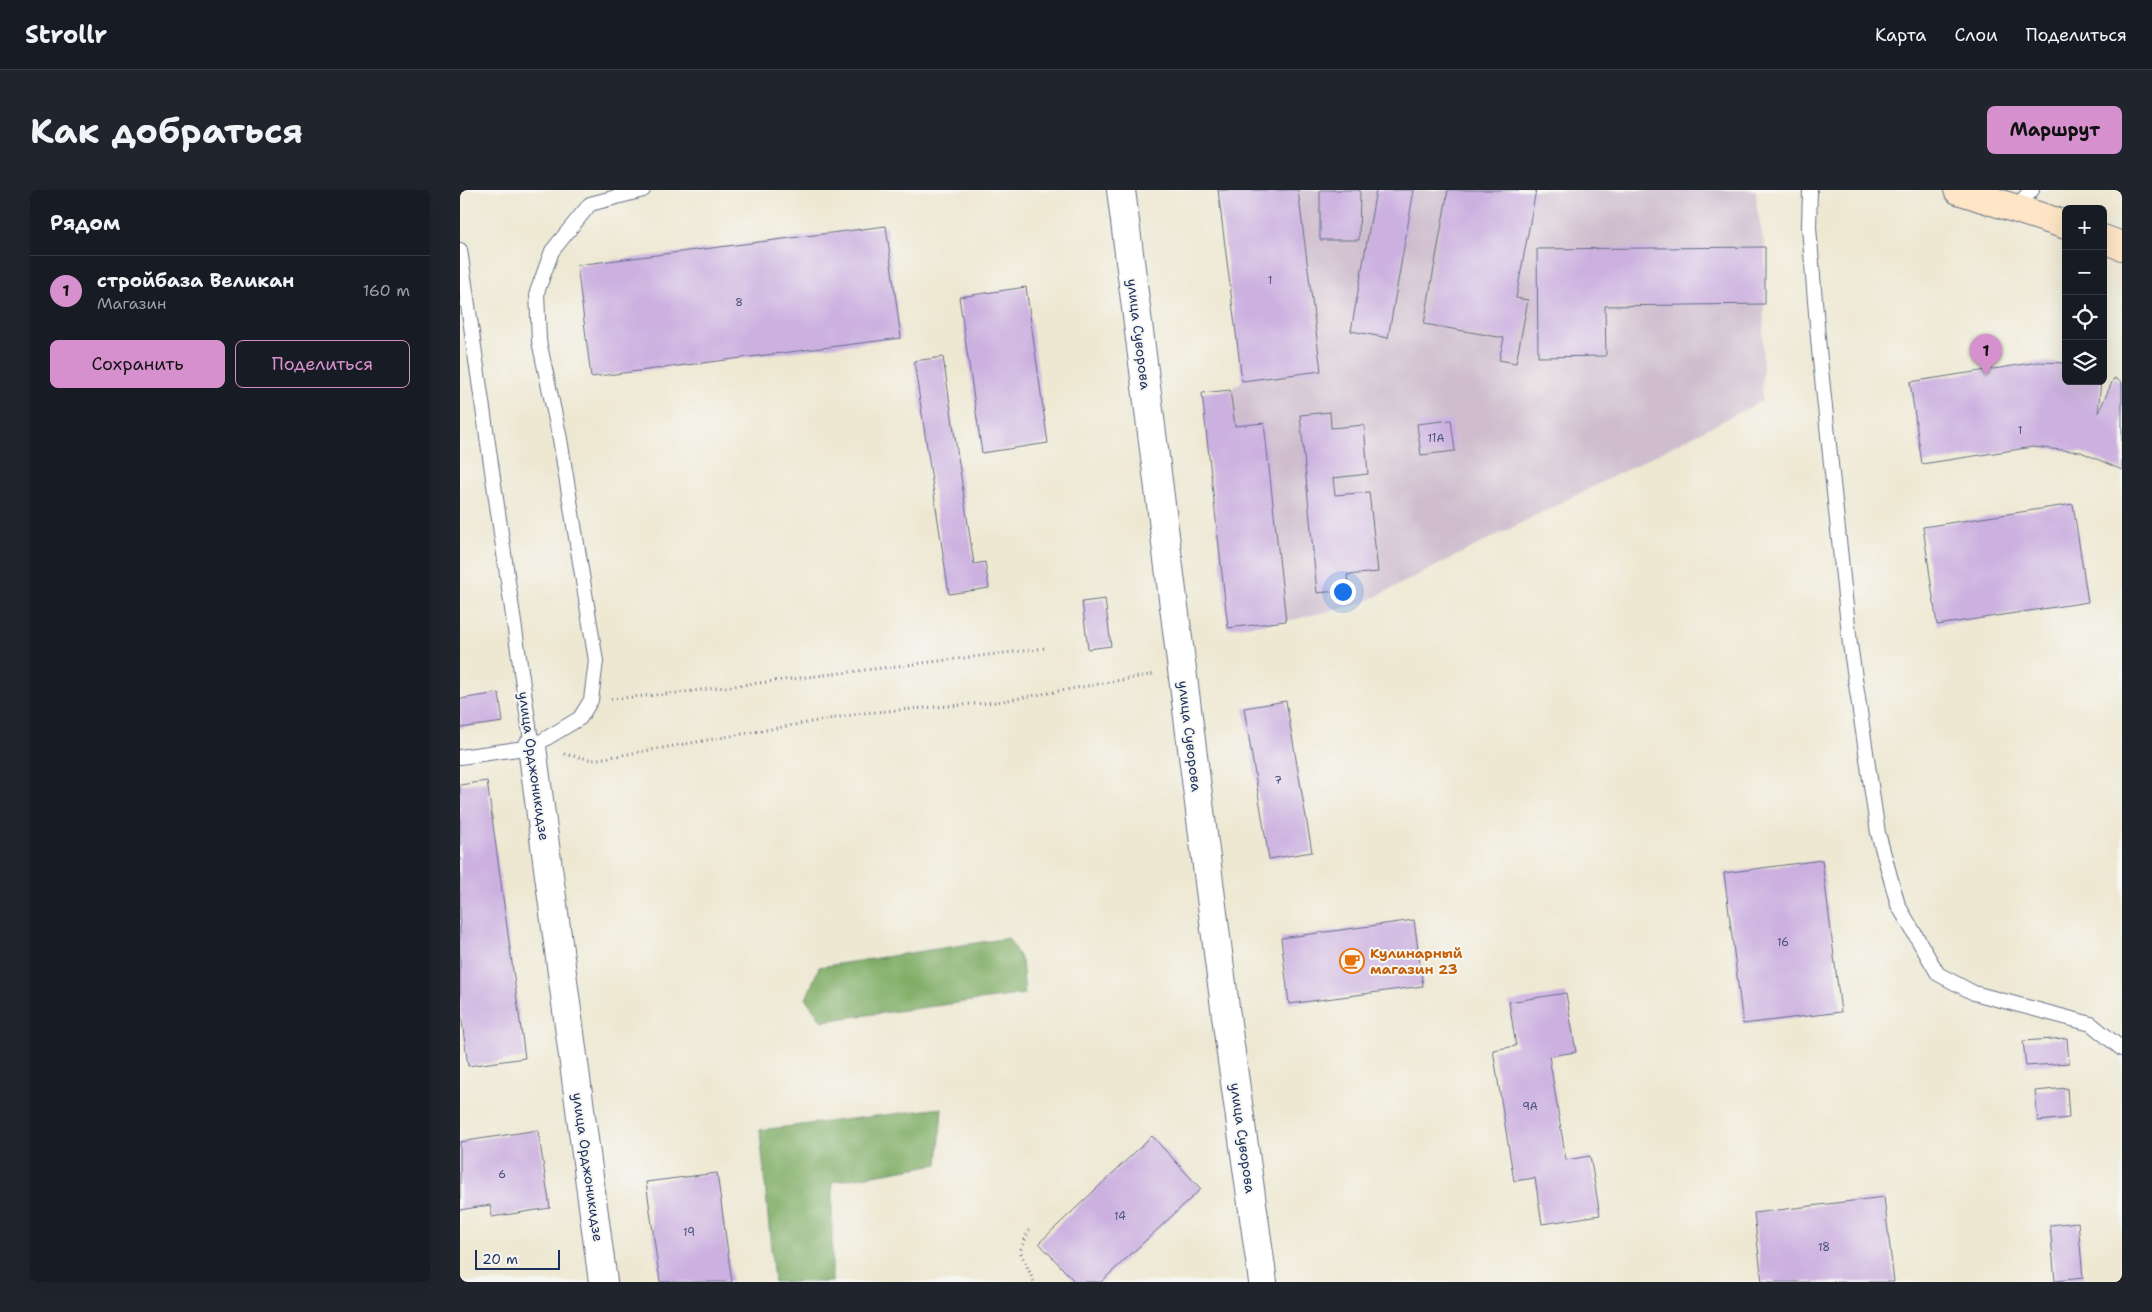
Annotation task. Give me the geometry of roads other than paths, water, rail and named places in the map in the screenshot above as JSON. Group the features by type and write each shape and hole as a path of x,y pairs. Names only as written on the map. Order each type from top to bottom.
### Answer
{"main road":[{"path":"1958,190 2023,198 2062,222"},
{"path":"2107,240 2122,246"}],"street":[{"name":"улица Суворова","path":"1121,190 1229,1039 1264,1282"},
{"name":"улица Орджоникидзе","path":"532,747 603,1282"}],"lane":[{"path":"460,757 532,747 580,718 591,700 596,661 560,439 539,341 536,292 552,251 590,204 643,190"},
{"path":"1810,190 1808,227 1818,341 1850,644 1878,833 1898,905 1938,974 1974,993 2091,1024 2122,1049"},
{"name":"улица Орджоникидзе","path":"460,250 532,747"}],"place":[{"name":"стройбаза Великан","path":"1986,375"},
{"name":"Кулинарный магазин 23","path":"1352,961"}]}
